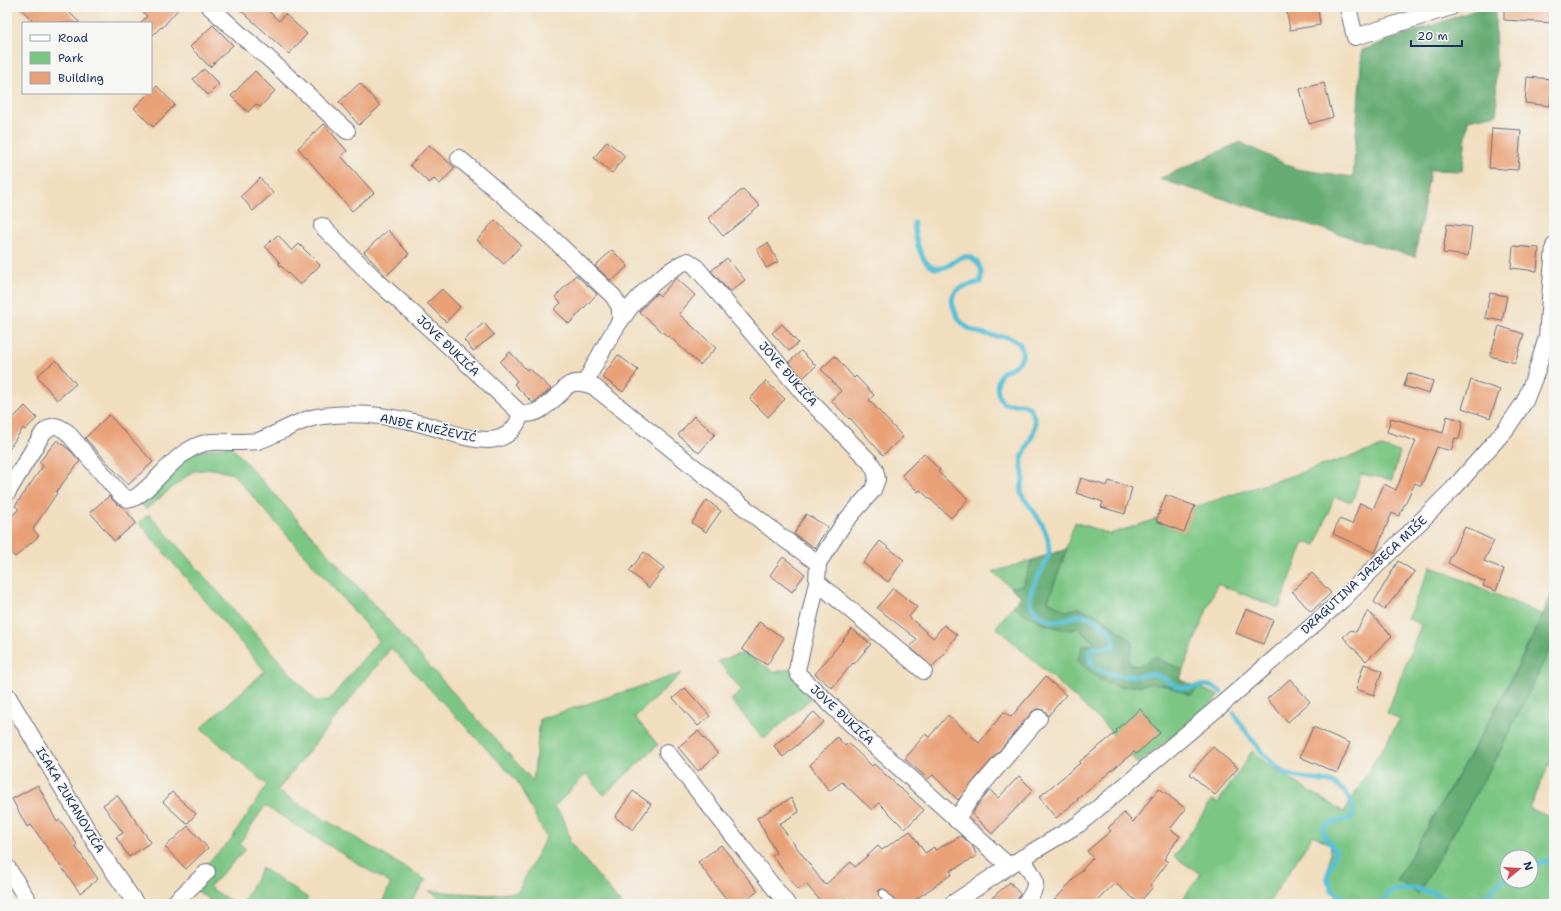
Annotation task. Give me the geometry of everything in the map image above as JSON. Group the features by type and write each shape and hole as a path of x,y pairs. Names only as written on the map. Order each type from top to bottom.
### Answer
{"street":[{"path":"210,7 347,131"},
{"path":"1348,7 1355,37 1451,7"},
{"path":"459,158 542,229 613,296 620,306 620,319"},
{"name":"JOVE ĐUKIĆA","path":"322,226 375,279 521,413"},
{"name":"DRAGUTINA JAZBECA MIŠE","path":"952,904 1015,862 1079,824 1220,706 1342,600 1402,542 1453,489 1506,428 1525,402 1536,373 1549,350 1547,336 1554,246"},
{"name":"JOVE ĐUKIĆA","path":"585,383 620,319 651,284 681,263 688,261 695,266 809,400 870,462 875,470 877,479 873,490 844,523 818,563 816,582 798,664 797,670 799,675 956,820 1015,862"},
{"path":"521,413 532,414 540,410 570,384 577,382 593,386 780,536 818,563"},
{"name":"ANĐE KNEŽEVIĆ","path":"7,493 43,434 50,427 58,426 67,432 120,494 126,499 132,499 141,495 154,480 181,455 197,445 211,441 257,441 322,416 377,416 422,424 458,435 480,439 494,439 507,435 514,429 520,420 521,413"},
{"path":"816,582 924,671"},
{"name":"ISAKA ZUKANOVIĆA","path":"7,695 103,856 136,904"},
{"path":"956,820 970,799 1039,718"},
{"path":"667,752 787,904"},
{"path":"1015,862 1034,878 1036,885 1033,893 1025,904"},
{"path":"7,867 30,904"},
{"path":"173,904 207,872"}],"lane":[{"path":"882,894 890,904"}],"green space":[{"path":"1484,7 1495,7 1497,114 1468,120 1462,171 1430,170 1415,257 1159,179 1240,142 1296,169 1353,177 1362,50"},
{"path":"231,446 533,781 540,719 682,673 635,717 658,745 604,795 586,774 554,807 563,817 570,838 569,841 621,904 450,904 429,891 489,895 518,892 546,837 517,781 391,648 277,791 426,880 410,904 381,904 391,884 265,806 239,844 246,849 209,887 235,904 215,904 187,883 230,841 267,785 201,728 265,671 139,523 149,514 315,701 329,700 379,640 233,474 213,469 193,471 146,509 138,499 191,452"},
{"path":"1381,447 1400,452 1392,480 1361,474 1352,502 1334,497 1316,545 1304,542 1279,608 1217,584 1183,670 1154,657 1140,666 1128,665 1133,642 1102,617 1078,608 1066,611 1048,601 1075,522 1110,534"},
{"path":"1067,549 1048,601 1066,611 1078,608 1102,617 1133,642 1128,665 1140,666 1154,657 1183,670 1180,680 1198,687 1192,695 1160,684 1125,687 1110,684 1097,678 1078,661 1082,646 1096,643 1078,628 1062,629 1044,624 1013,606 1021,596 1010,587 1023,586 1032,560"},
{"path":"1032,560 1023,586 1010,587 993,572"},
{"path":"1431,566 1543,615 1494,712 1397,880 1418,894 1496,759 1554,639 1554,755 1529,808 1554,819 1554,904 1518,904 1512,902 1511,904 1339,904 1327,877 1331,845 1313,835 1268,904 1179,904 1201,874 1174,857 1212,800 1218,803 1252,751 1274,769 1344,812 1400,719 1387,713 1421,625 1407,618"},
{"path":"1554,588 1554,639 1551,647 1496,759 1418,894 1397,880 1501,700 1538,626"},
{"path":"1013,606 1020,611 1071,630 1078,628 1096,644 1118,687 1137,686 1148,683 1161,684 1191,695 1198,687 1220,696 1138,764 1102,722 996,627"},
{"path":"743,653 775,672 790,669 813,697 764,739 731,700 742,691 718,661"},
{"path":"262,868 308,898 304,904 242,904"}],"building":[{"path":"19,7 64,7 79,22 34,22"},
{"path":"137,7 180,7 162,28 161,27 152,36 152,22 142,22 147,16"},
{"path":"237,7 264,7 279,21 285,14 307,34 289,54"},
{"path":"1286,7 1318,7 1320,25 1290,30"},
{"path":"1504,7 1554,7 1554,23 1504,20"},
{"path":"213,25 233,45 210,67 190,47"},
{"path":"204,69 219,84 208,95 193,79"},
{"path":"255,71 275,91 260,107 256,104 248,112 231,96"},
{"path":"1527,77 1553,79 1550,106 1525,103"},
{"path":"360,83 380,106 359,125 339,102"},
{"path":"1324,83 1333,117 1309,124 1300,89"},
{"path":"157,86 175,105 153,127 134,108 148,94 152,94 152,90"},
{"path":"324,124 347,151 341,156 374,193 352,211 298,148"},
{"path":"1492,128 1521,130 1518,170 1489,168"},
{"path":"607,141 625,156 612,173 594,158"},
{"path":"429,145 455,168 440,184 434,179 429,183 410,165"},
{"path":"260,178 273,193 253,211 241,196"},
{"path":"743,189 760,206 723,236 708,218"},
{"path":"495,220 521,245 504,264 477,240"},
{"path":"1447,224 1472,227 1468,256 1443,253"},
{"path":"388,230 409,254 386,276 364,252"},
{"path":"278,235 292,251 299,244 320,265 300,285 279,264 280,263 265,246"},
{"path":"768,243 778,262 766,268 757,249"},
{"path":"1513,246 1539,248 1537,271 1511,268"},
{"path":"612,250 628,266 613,280 610,280 595,266"},
{"path":"727,258 745,280 730,292 711,271"},
{"path":"576,275 597,294 569,324 554,309 561,303 555,297"},
{"path":"676,278 695,295 679,314 716,348 700,365 669,336 668,337 639,312 657,293 660,296"},
{"path":"442,289 460,307 446,322 427,303"},
{"path":"1490,293 1507,296 1502,321 1485,318"},
{"path":"484,323 494,335 473,351 464,340"},
{"path":"782,324 798,343 789,351 772,333"},
{"path":"1499,326 1524,334 1515,363 1490,356"},
{"path":"801,351 816,366 803,378 789,362"},
{"path":"510,352 527,370 529,368 551,389 533,403 514,384 517,381 500,362"},
{"path":"618,355 638,370 623,392 602,377"},
{"path":"835,356 854,378 856,376 874,395 869,400 903,437 883,455 850,418 849,419 831,400 841,391 821,369"},
{"path":"56,360 76,384 57,400 37,376"},
{"path":"1408,373 1433,381 1429,394 1404,386"},
{"path":"1471,380 1500,390 1490,418 1462,408"},
{"path":"766,381 785,399 768,417 750,399"},
{"path":"25,406 37,418 25,430 23,428 7,452 7,424"},
{"path":"109,415 153,462 128,485 85,438"},
{"path":"694,416 715,434 699,453 678,435"},
{"path":"1447,416 1463,421 1459,439 1455,438 1451,451 1437,447 1421,486 1415,483 1399,516 1392,513 1375,553 1333,534 1339,519 1352,524 1360,503 1373,509 1384,484 1396,490 1416,441 1387,432 1391,418 1443,433"},
{"path":"57,440 70,450 80,461 56,492 57,493 33,529 39,536 15,557 7,548 7,521 19,509 15,506 43,466 39,462"},
{"path":"924,453 940,470 938,472 968,499 951,518 920,490 918,492 902,475"},
{"path":"1081,478 1107,486 1109,481 1132,488 1125,514 1101,507 1103,502 1076,493"},
{"path":"1166,495 1195,506 1184,532 1156,521"},
{"path":"109,496 123,507 136,523 114,541 90,512"},
{"path":"707,500 721,511 706,532 692,523"},
{"path":"806,514 828,527 815,548 794,534"},
{"path":"1465,527 1494,541 1484,561 1504,569 1496,591 1483,586 1485,582 1448,563"},
{"path":"880,541 904,560 888,582 863,563"},
{"path":"644,552 664,568 649,588 629,571"},
{"path":"783,557 805,574 792,592 770,575"},
{"path":"1398,561 1415,572 1384,610 1374,602"},
{"path":"1312,573 1331,593 1311,612 1292,591"},
{"path":"893,588 917,607 909,617 933,638 944,625 957,635 946,650 947,651 932,667 910,647 917,639 877,608"},
{"path":"1246,609 1273,620 1263,644 1236,633"},
{"path":"1368,611 1392,636 1366,661 1343,637 1351,630 1356,632"},
{"path":"759,622 784,638 767,665 742,649"},
{"path":"852,629 871,644 832,688 815,674"},
{"path":"1364,664 1382,671 1374,695 1356,689"},
{"path":"1045,677 1066,695 1048,716 1045,711 1041,709 1036,709 1032,712 958,800 933,775 928,779 905,759 925,734 929,737 948,715 979,743 1004,712 1011,717"},
{"path":"1290,679 1310,702 1288,722 1267,699"},
{"path":"685,688 710,716 698,726 673,698"},
{"path":"1140,709 1160,733 1136,754 1134,752 1056,818 1039,797 1080,763 1079,762 1117,732 1116,730"},
{"path":"814,712 824,722 783,757 774,746"},
{"path":"1313,727 1350,743 1337,773 1300,757"},
{"path":"698,731 718,754 698,771 678,747"},
{"path":"837,737 845,746 848,743 872,766 874,764 924,810 905,829 879,803 872,810 842,782 829,791 810,765"},
{"path":"1213,747 1238,768 1215,795 1190,774"},
{"path":"1019,776 1033,790 992,834 972,814 990,790 998,798"},
{"path":"38,785 57,822 60,820 77,844 75,846 98,879 80,893 31,825 27,827 12,799"},
{"path":"1159,788 1186,809 1170,829 1180,836 1164,859 1168,862 1151,885 1153,887 1139,903 1115,883 1094,904 1051,904 1093,858 1087,851 1111,831 1108,828 1124,813 1133,822"},
{"path":"633,791 651,804 633,830 615,817"},
{"path":"172,792 196,814 187,824 163,802"},
{"path":"117,795 151,842 129,857 116,837 123,833 103,805"},
{"path":"791,798 799,812 779,824 825,885 851,862 855,867 878,846 882,850 910,831 925,853 934,847 935,850 961,836 972,845 977,856 950,871 952,874 909,904 896,904 887,891 883,889 879,890 878,894 884,904 850,904 845,898 839,904 823,904 806,884 798,890 772,855 776,853 757,818"},
{"path":"188,826 208,848 186,869 165,847"},
{"path":"721,845 758,891 741,904 730,904 698,862"},
{"path":"1010,882 1020,894 1016,904 985,904"}],"waterway":[{"path":"914,223 920,252 928,264 934,268 944,268 960,258 970,257 978,263 980,267 980,282 964,286 953,295 953,306 959,320 974,331 986,335 1004,336 1011,338 1020,344 1022,357 1016,365 1000,375 998,379 998,393 1004,404 1024,404 1030,408 1035,420 1034,432 1022,459 1023,476 1021,492 1046,533 1049,552 1048,558 1032,588 1030,594 1031,604 1040,616 1049,620 1062,620 1083,615 1108,629 1113,635 1114,647 1094,648 1089,652 1091,663 1100,671 1124,676 1153,674 1161,676 1179,687 1189,688 1206,685 1211,686 1221,692"},
{"path":"1234,713 1266,757 1282,771 1299,778 1330,782 1344,791 1348,796 1353,811 1352,817 1330,824 1323,829 1325,836 1335,850 1327,877 1332,890 1352,904"},
{"path":"1539,863 1554,859"},
{"path":"1382,904 1388,893 1394,890 1415,888 1434,893 1452,903 1472,903 1484,898 1499,882"}]}
